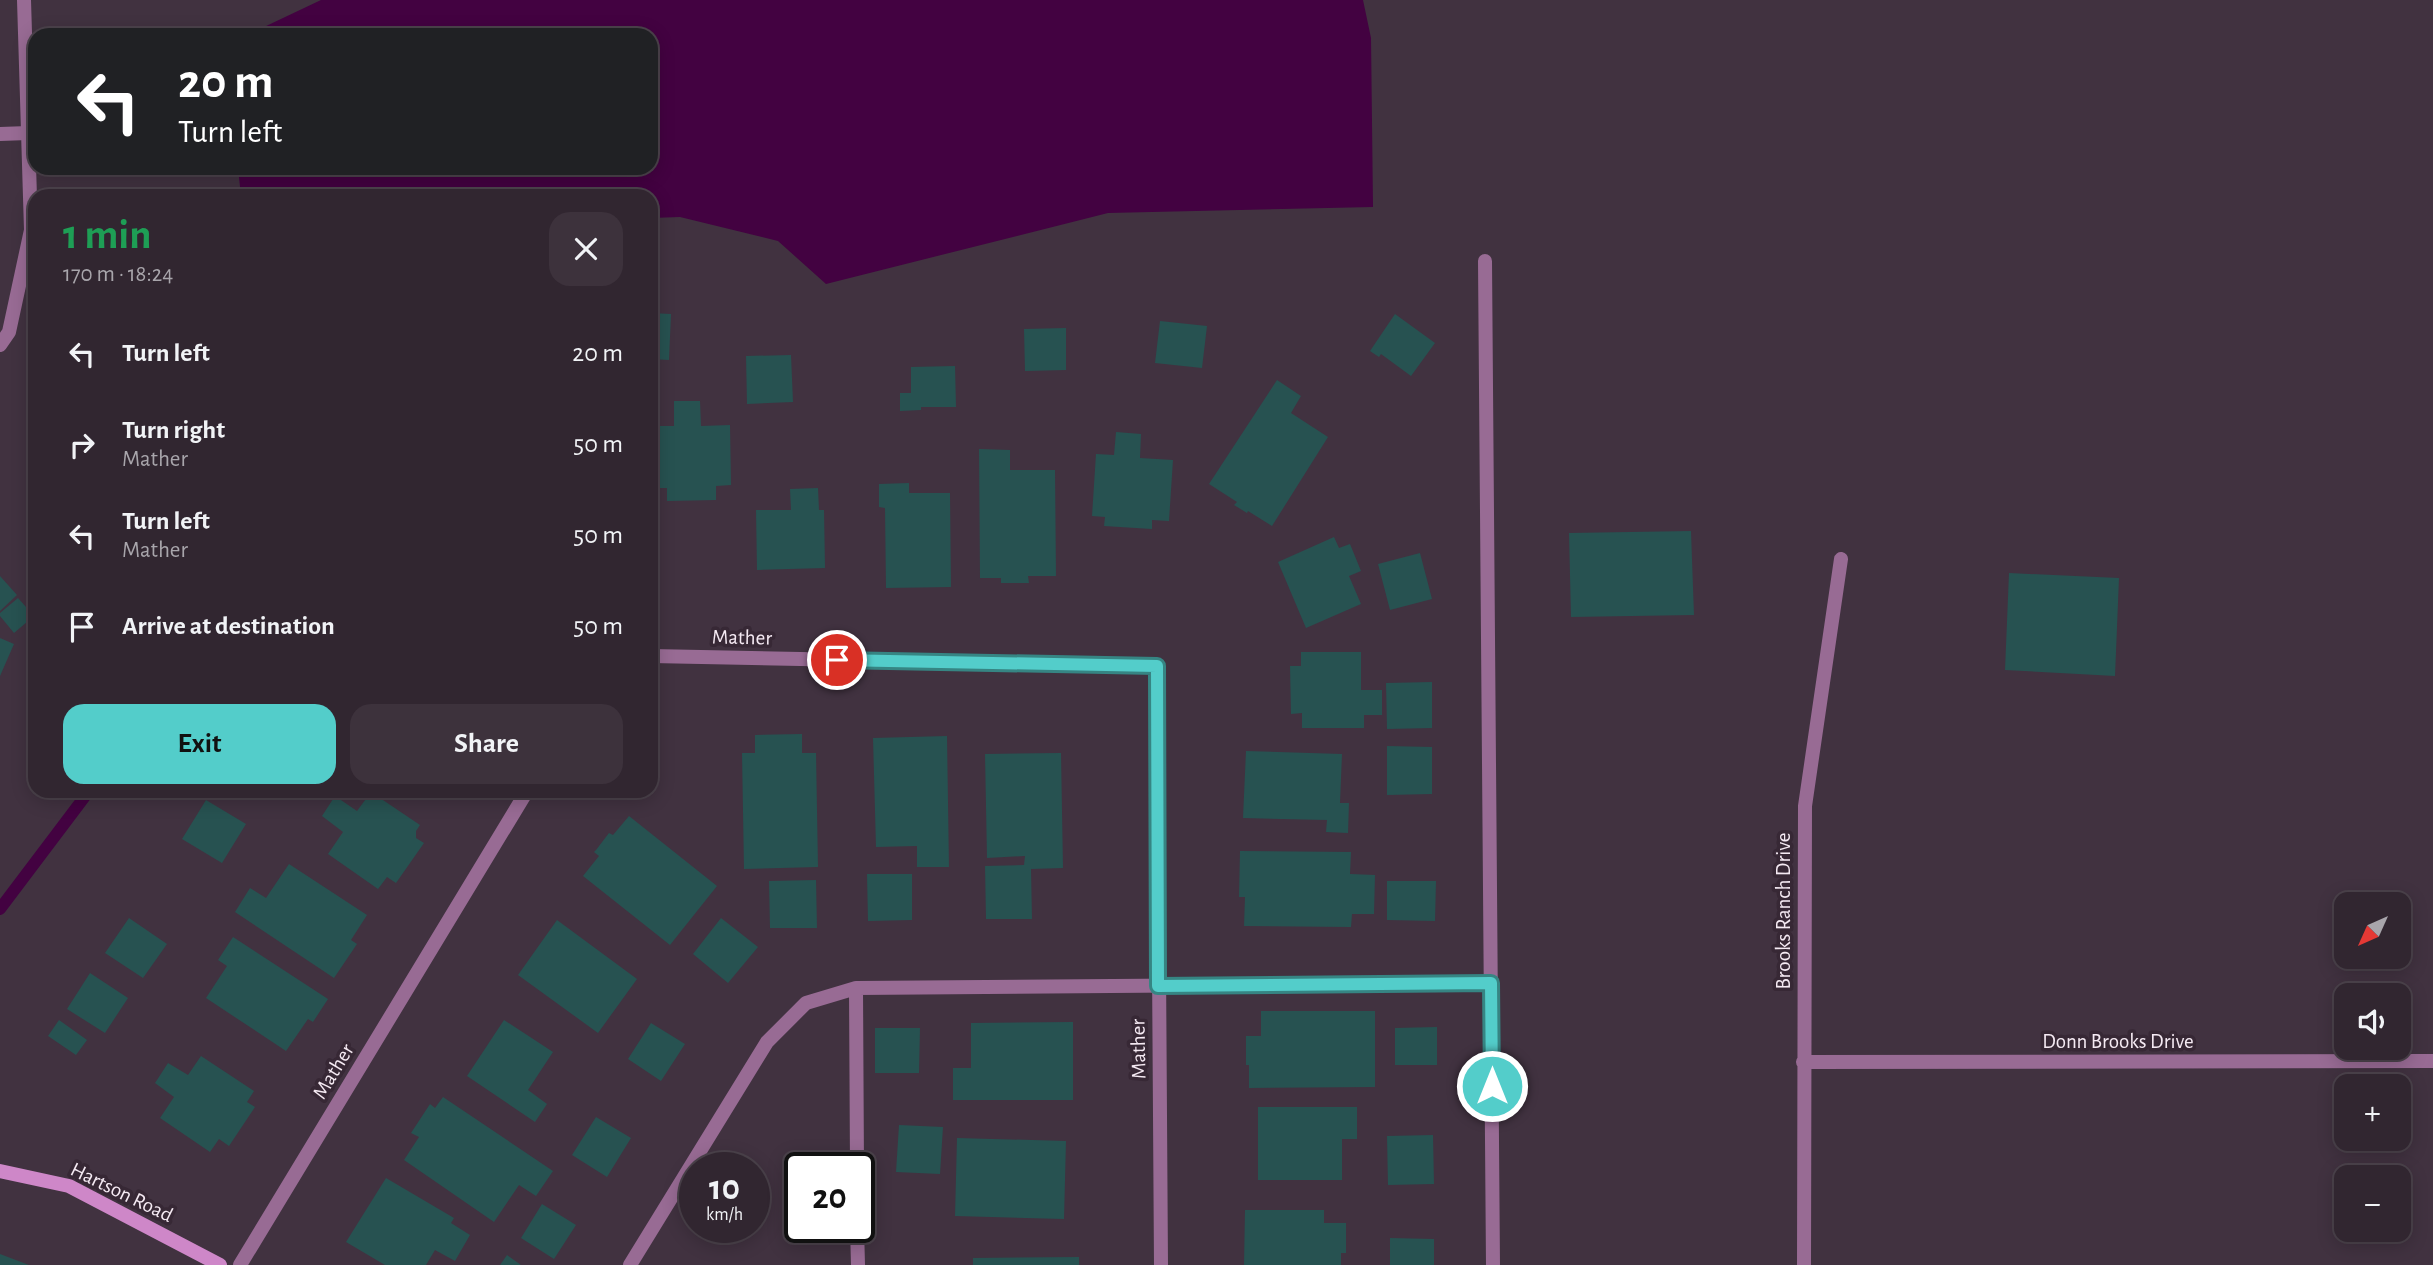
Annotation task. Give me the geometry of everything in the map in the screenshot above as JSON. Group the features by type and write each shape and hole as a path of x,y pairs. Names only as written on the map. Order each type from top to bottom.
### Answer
{"street":[{"path":"0,134 28,134 24,0"},
{"path":"0,345 9,332 28,244"},
{"path":"1485,261 1493,1265"},
{"name":"Brooks Ranch Drive","path":"1804,1265 1805,806 1841,559"},
{"name":"Mather","path":"658,656 1157,666 1161,1265"},
{"name":"Mather","path":"240,1265 523,798"},
{"path":"630,1265 767,1042 806,1003 856,988 1491,983"},
{"path":"856,988 857,1152"},
{"name":"Donn Brooks Drive","path":"1803,1062 2433,1061"},
{"name":"Hartson Road","path":"0,1171 69,1186 220,1265"},
{"path":"857,1243 858,1265"}],"shaded area":[{"path":"321,0 1363,0 1371,38 1373,207 1108,213 826,284 778,241 680,217 658,218 658,189 240,189 239,175 658,175 658,28 262,28"}],"building":[{"path":"658,313 671,314 669,360 658,359"},
{"path":"1395,314 1435,343 1411,376 1381,354 1379,357 1370,351"},
{"path":"1160,321 1207,326 1202,368 1155,363"},
{"path":"1066,328 1066,370 1025,371 1024,329"},
{"path":"791,355 793,402 747,404 746,356"},
{"path":"955,366 956,407 921,407 921,410 900,411 900,393 911,393 911,367"},
{"path":"1277,380 1301,396 1291,413 1328,437 1272,526 1234,505 1237,502 1209,484"},
{"path":"674,401 700,401 701,426 730,425 731,485 716,486 716,500 667,501 667,488 658,488 658,426 674,426"},
{"path":"1116,432 1141,434 1140,458 1173,460 1169,521 1152,520 1152,529 1104,526 1105,517 1092,516 1096,454 1114,455"},
{"path":"979,449 1010,450 1010,470 1055,470 1056,576 1028,576 1029,583 1001,583 1001,578 980,578"},
{"path":"909,483 909,493 950,493 951,587 886,588 885,508 879,507 879,484"},
{"path":"818,488 819,510 824,510 825,568 757,570 756,510 791,510 790,489"},
{"path":"1691,531 1694,615 1571,617 1569,533"},
{"path":"1334,537 1339,548 1350,544 1361,571 1349,576 1361,604 1306,628 1278,562"},
{"path":"1420,553 1432,599 1390,610 1378,564"},
{"path":"2009,573 2119,578 2115,676 2005,670"},
{"path":"0,576 17,595 0,611"},
{"path":"18,598 28,609 28,621 14,633 0,613"},
{"path":"0,638 14,644 0,676"},
{"path":"1301,652 1361,652 1361,690 1382,690 1382,715 1364,715 1364,728 1302,728 1302,713 1291,714 1290,666 1301,666"},
{"path":"1432,682 1432,728 1387,729 1386,683"},
{"path":"802,734 802,753 816,753 818,867 744,869 742,753 755,753 755,735"},
{"path":"947,736 949,867 917,867 917,846 876,847 873,738"},
{"path":"1387,746 1432,747 1432,794 1387,795"},
{"path":"1246,751 1342,754 1340,803 1349,803 1348,833 1326,832 1327,820 1243,818"},
{"path":"1061,753 1063,868 1031,869 1032,919 986,919 985,866 1024,865 1025,856 987,858 985,754"},
{"path":"334,798 357,811 367,798 380,798 420,825 416,838 424,843 396,883 387,877 378,889 328,854 343,832 322,816"},
{"path":"206,800 246,824 222,863 182,839"},
{"path":"629,816 717,886 670,945 583,876 599,856 594,852 609,833 613,835"},
{"path":"1240,851 1351,852 1350,874 1375,875 1374,914 1352,914 1351,927 1244,926 1245,897 1239,897"},
{"path":"289,864 367,915 351,940 357,944 334,978 235,912 250,888 266,898"},
{"path":"867,874 912,874 912,920 868,921"},
{"path":"816,880 817,928 770,928 769,881"},
{"path":"1387,881 1436,881 1435,921 1387,920"},
{"path":"129,918 167,944 143,978 105,953"},
{"path":"721,918 758,947 728,983 693,954"},
{"path":"557,920 637,979 598,1033 518,975"},
{"path":"233,937 328,999 313,1022 308,1019 286,1051 206,998 227,966 218,960"},
{"path":"90,973 128,998 105,1033 67,1009"},
{"path":"1261,1011 1375,1011 1375,1087 1249,1088 1246,1036 1261,1036"},
{"path":"59,1020 87,1040 76,1055 48,1036"},
{"path":"504,1020 553,1052 528,1090 547,1104 535,1122 467,1076"},
{"path":"1073,1022 1073,1100 953,1100 953,1068 971,1068 971,1023"},
{"path":"651,1023 685,1044 661,1081 628,1059"},
{"path":"1437,1027 1437,1065 1395,1065 1395,1028"},
{"path":"875,1028 920,1028 919,1073 875,1073"},
{"path":"201,1056 254,1091 247,1102 255,1107 229,1146 219,1139 210,1152 160,1118 174,1097 155,1083 168,1063 188,1075"},
{"path":"443,1097 553,1171 536,1196 519,1185 494,1222 404,1160 419,1137 411,1133 430,1104 435,1108"},
{"path":"1258,1107 1357,1107 1357,1139 1342,1139 1342,1180 1258,1180"},
{"path":"596,1117 631,1138 607,1177 572,1155"},
{"path":"899,1125 943,1127 940,1174 896,1172"},
{"path":"1433,1135 1434,1184 1388,1185 1387,1136"},
{"path":"957,1138 1066,1141 1064,1219 955,1216"},
{"path":"386,1178 454,1218 451,1223 470,1235 455,1261 435,1250 426,1265 385,1265 346,1242"},
{"path":"542,1204 576,1225 554,1259 521,1238"},
{"path":"1245,1210 1324,1210 1324,1223 1346,1223 1346,1253 1341,1253 1341,1265 1244,1265"},
{"path":"1390,1238 1434,1239 1434,1265 1390,1265"},
{"path":"0,1254 29,1265 0,1265"},
{"path":"507,1255 521,1265 500,1265"},
{"path":"1079,1257 1079,1265 973,1265 973,1258"}],"waterway":[{"path":"0,909 84,798"}],"route":[{"path":"837,660 1157,666 1158,986 1491,983 1492,1086"}]}
